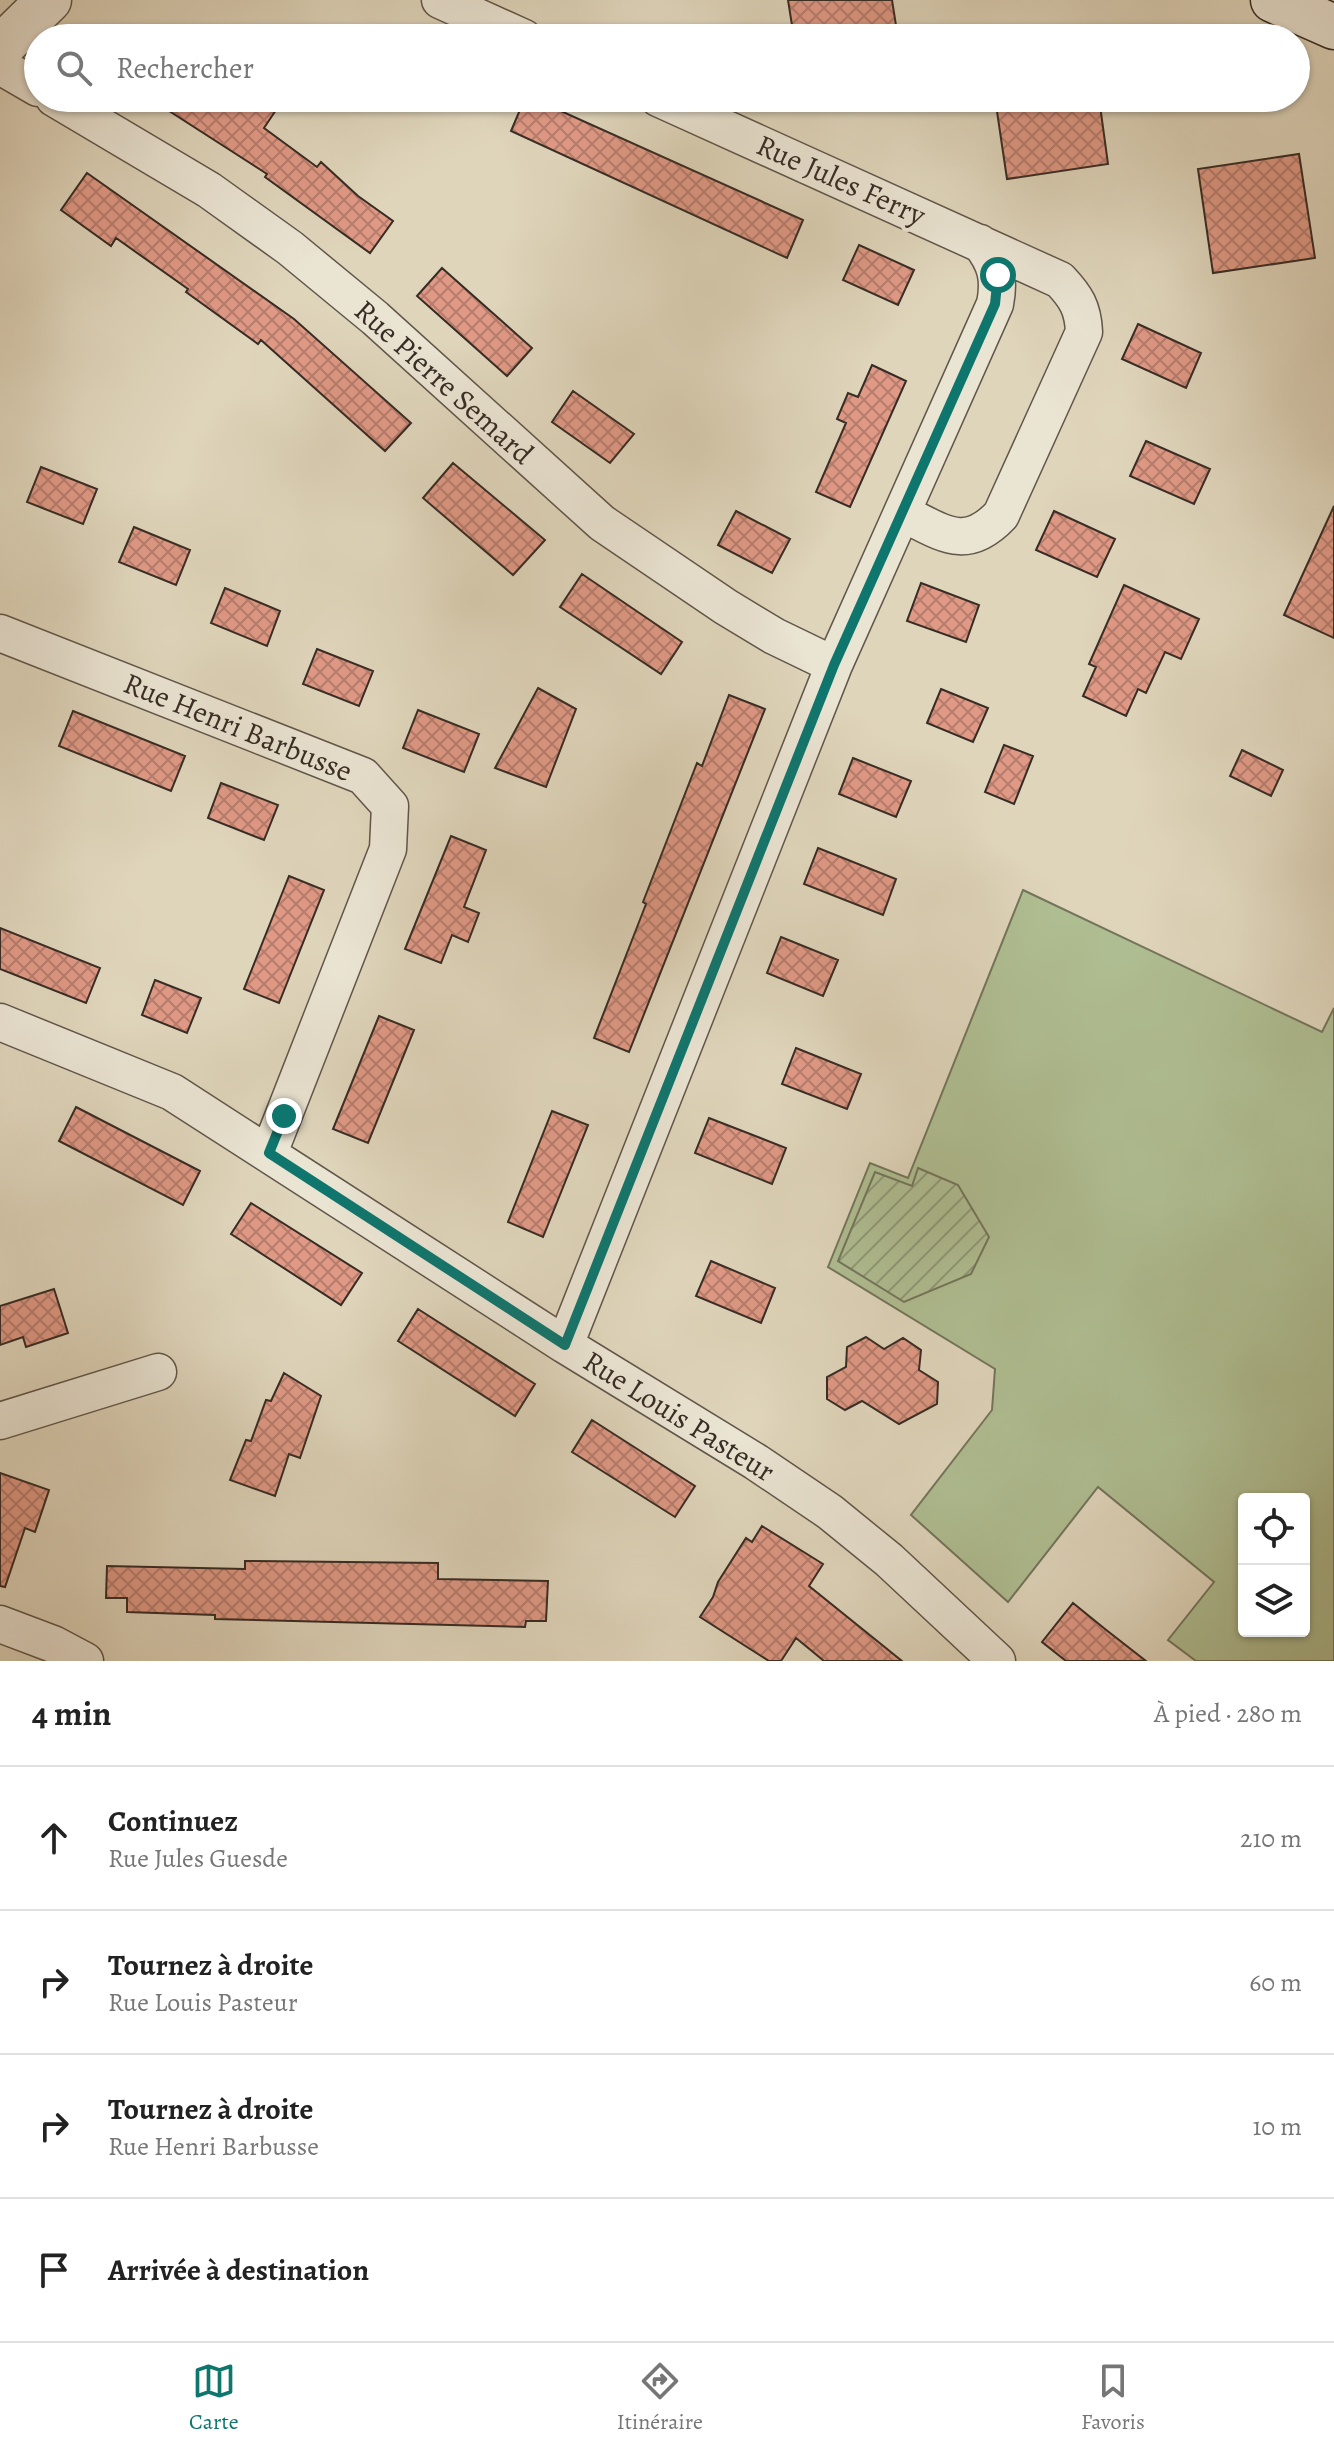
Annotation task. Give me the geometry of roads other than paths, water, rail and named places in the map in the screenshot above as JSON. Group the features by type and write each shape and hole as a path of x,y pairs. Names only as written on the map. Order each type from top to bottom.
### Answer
{"street":[{"path":"24,24 49,0"},
{"path":"440,0 493,24"},
{"path":"1273,0 1334,27"},
{"path":"0,48 24,24"},
{"path":"0,66 24,80"},
{"name":"Rue Pierre Semard","path":"78,112 209,190 290,248 375,318 602,523 726,607 774,636 834,665"},
{"name":"Rue Jules Ferry","path":"689,112 1060,280 1076,296 1083,312 1084,332 1001,515 987,529 972,536 948,535 902,513"},
{"path":"565,1345 834,665 995,304 998,275 991,256 980,243"},
{"name":"Rue Henri Barbusse","path":"0,633 363,776 390,806 388,849 269,1153"},
{"name":"Rue Louis Pasteur","path":"0,1022 172,1092 565,1345 756,1462 830,1512 889,1560 997,1661"},
{"path":"0,1421 158,1372"},
{"path":"0,1624 53,1644 85,1661"}]}
